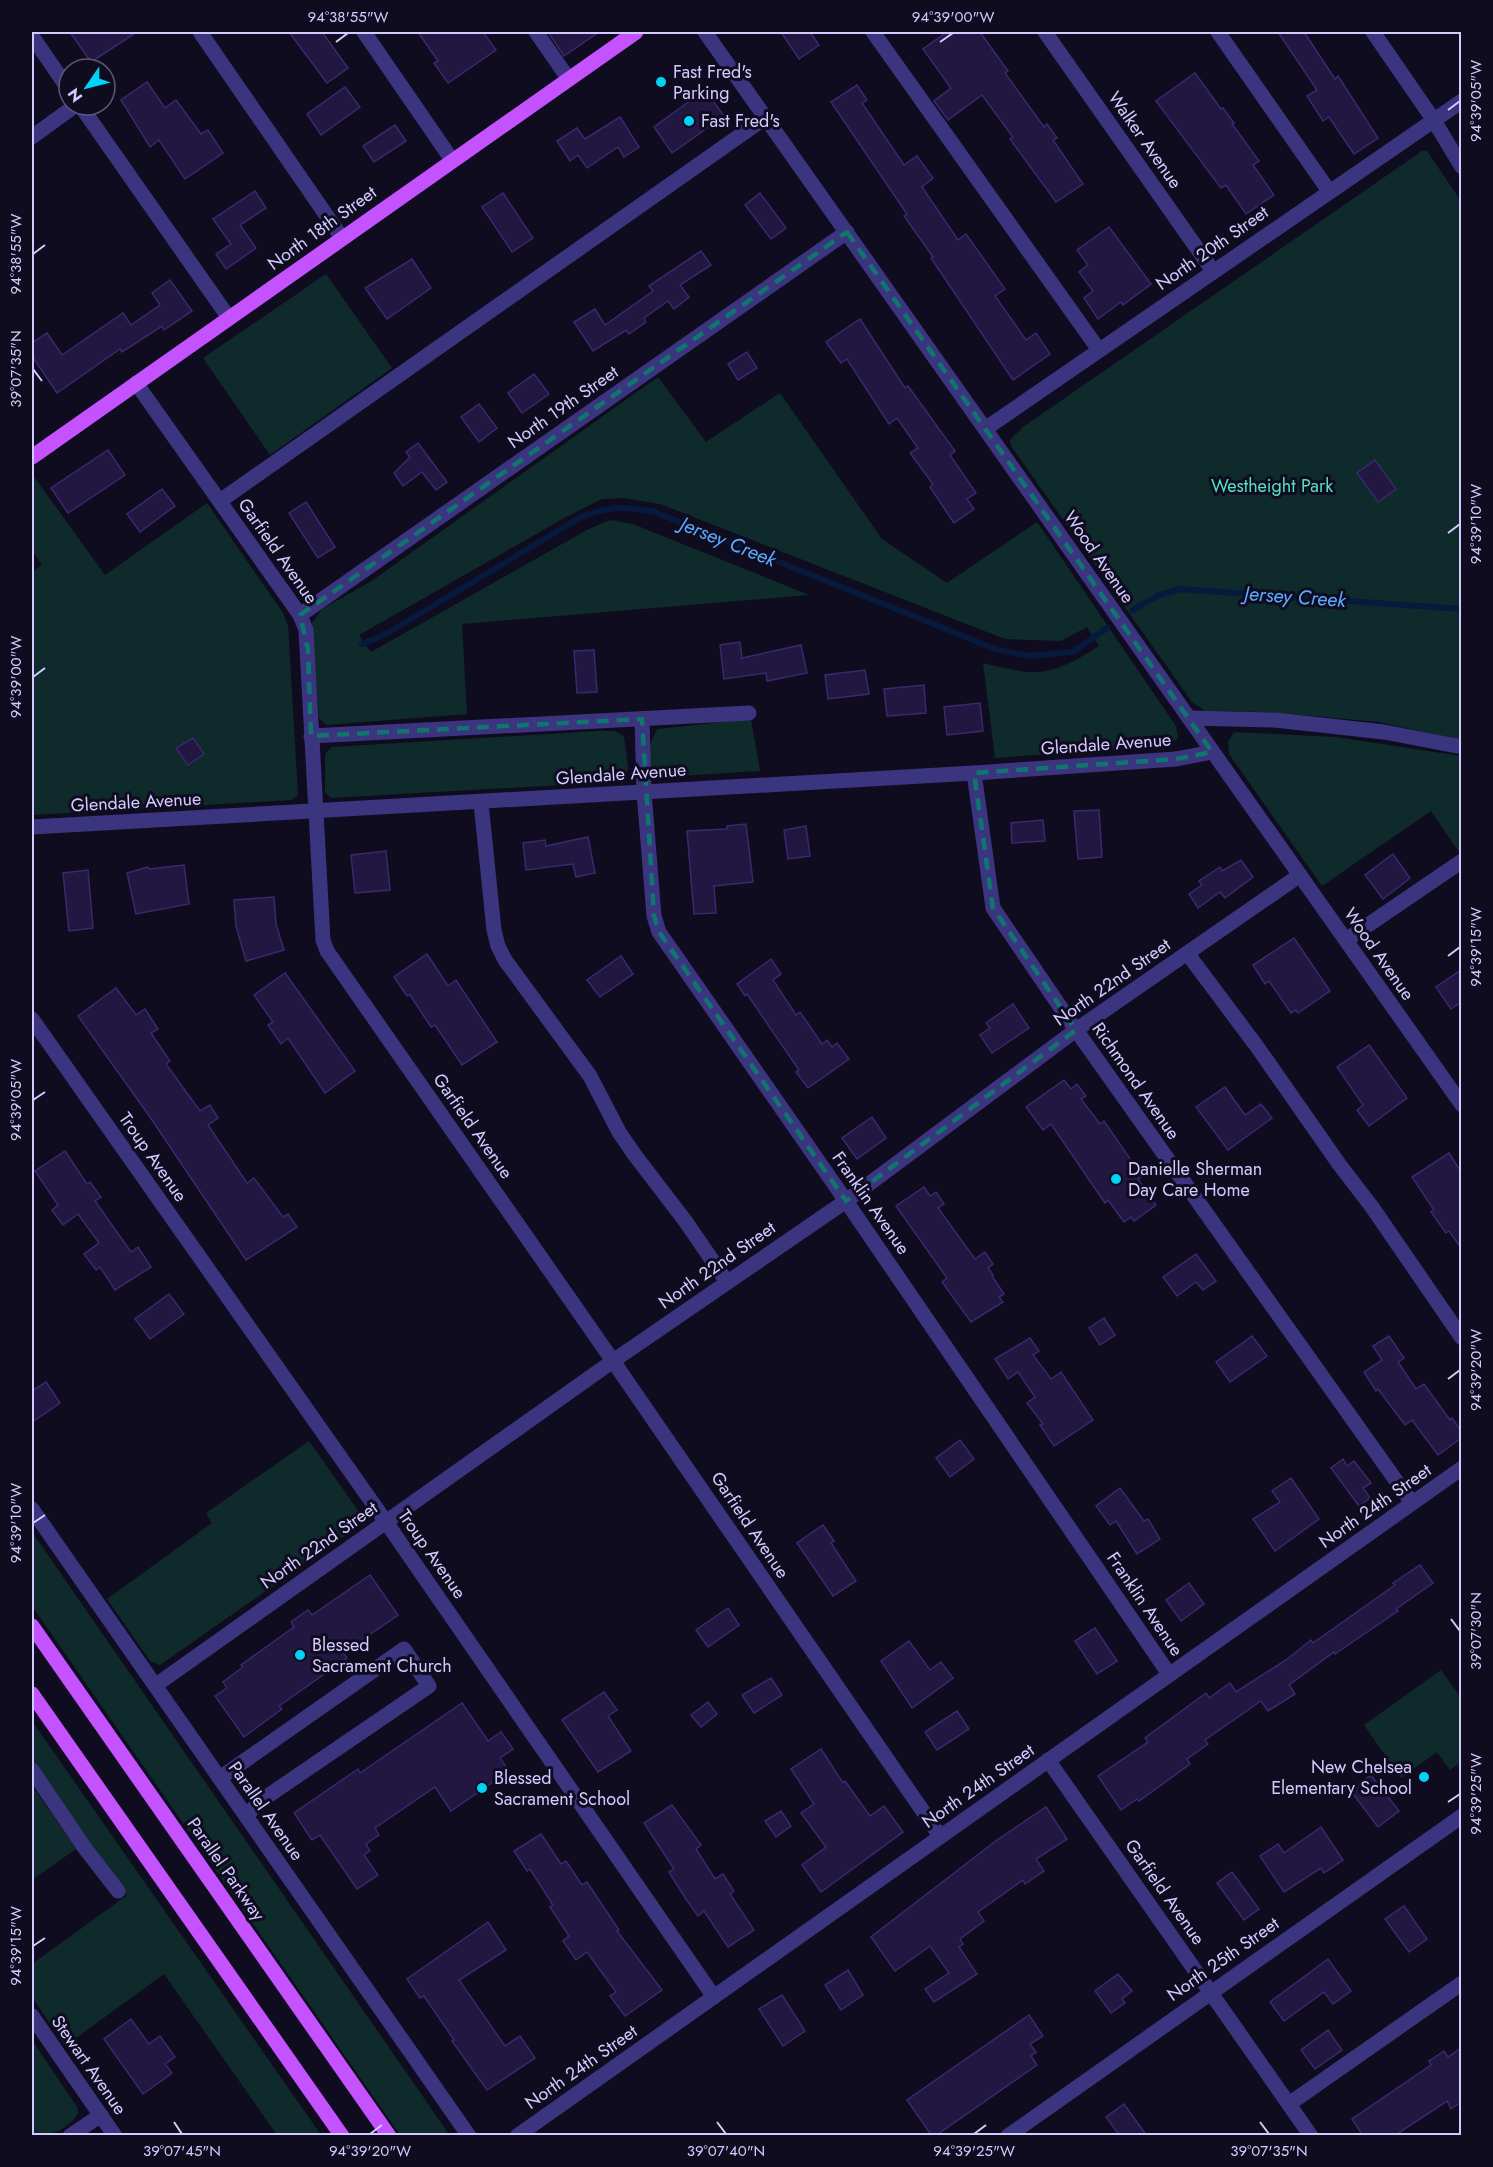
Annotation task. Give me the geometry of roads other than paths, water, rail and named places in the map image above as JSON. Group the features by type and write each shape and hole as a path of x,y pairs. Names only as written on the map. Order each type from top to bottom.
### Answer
{"main road":[{"name":"North 18th Street","path":"33,452 230,318 636,32"},
{"name":"Parallel Parkway","path":"32,1626 389,2136"},
{"path":"32,1694 342,2136"}],"street":[{"path":"200,32 342,238"},
{"path":"364,32 452,160"},
{"path":"536,32 568,78"},
{"name":"Wood Avenue","path":"705,32 1461,1105"},
{"path":"873,32 1099,350"},
{"name":"Walker Avenue","path":"1045,32 1213,271"},
{"path":"1218,32 1329,191"},
{"path":"1373,32 1433,120 1461,167"},
{"path":"32,36 57,72"},
{"name":"North 20th Street","path":"985,429 1461,101"},
{"path":"32,137 61,117"},
{"path":"87,117 230,318"},
{"path":"219,501 765,118"},
{"name":"North 19th Street","path":"300,615 847,232"},
{"name":"Garfield Avenue","path":"136,383 300,615 306,630 323,940 327,951 940,1836"},
{"path":"311,736 749,713"},
{"name":"Glendale Avenue","path":"1189,718 1275,720 1384,732 1461,747"},
{"name":"Franklin Avenue","path":"642,719 644,792 654,916 659,932 1169,1674"},
{"name":"Glendale Avenue","path":"32,827 481,803 974,772 1176,759 1212,752"},
{"name":"Richmond Avenue","path":"974,772 993,908 1076,1029 1412,1503"},
{"path":"481,803 494,930 505,960 590,1076 619,1132 727,1282"},
{"path":"1346,940 1461,861"},
{"name":"North 22nd Street","path":"156,1685 613,1361 846,1201 1076,1029 1300,876"},
{"path":"1188,953 1372,1207 1461,1338"},
{"name":"Troup Avenue","path":"32,1019 386,1522 714,1997"},
{"name":"North 24th Street","path":"517,2136 1461,1468"},
{"name":"Parallel Avenue","path":"32,1509 469,2136"},
{"path":"220,1778 404,1649 429,1686 259,1802 246,1816"},
{"name":"Garfield Avenue","path":"1048,1760 1311,2136"},
{"path":"32,1770 84,1847 118,1891"},
{"name":"North 25th Street","path":"1008,2136 1461,1816"},
{"path":"1289,2104 1461,1983"},
{"name":"Stewart Avenue","path":"32,2016 116,2136"},
{"path":"70,2136 101,2115"}],"waterway":[{"name":"Jersey Creek","path":"362,644 384,635 583,516 619,508 655,512 995,649 1029,656 1073,652 1107,628"},
{"name":"Jersey Creek","path":"1133,610 1159,595 1180,589 1462,609"}],"place":[{"name":"Fast Fred's Parking","path":"661,82"},
{"name":"Fast Fred's","path":"689,121"},
{"name":"Danielle Sherman Day Care Home","path":"1116,1179"},
{"name":"Blessed Sacrament Church","path":"300,1655"},
{"name":"New Chelsea Elementary School","path":"1424,1777"},
{"name":"Blessed Sacrament School","path":"482,1788"}],"park label":[{"name":"Westheight Park","path":"1272,486"}]}
